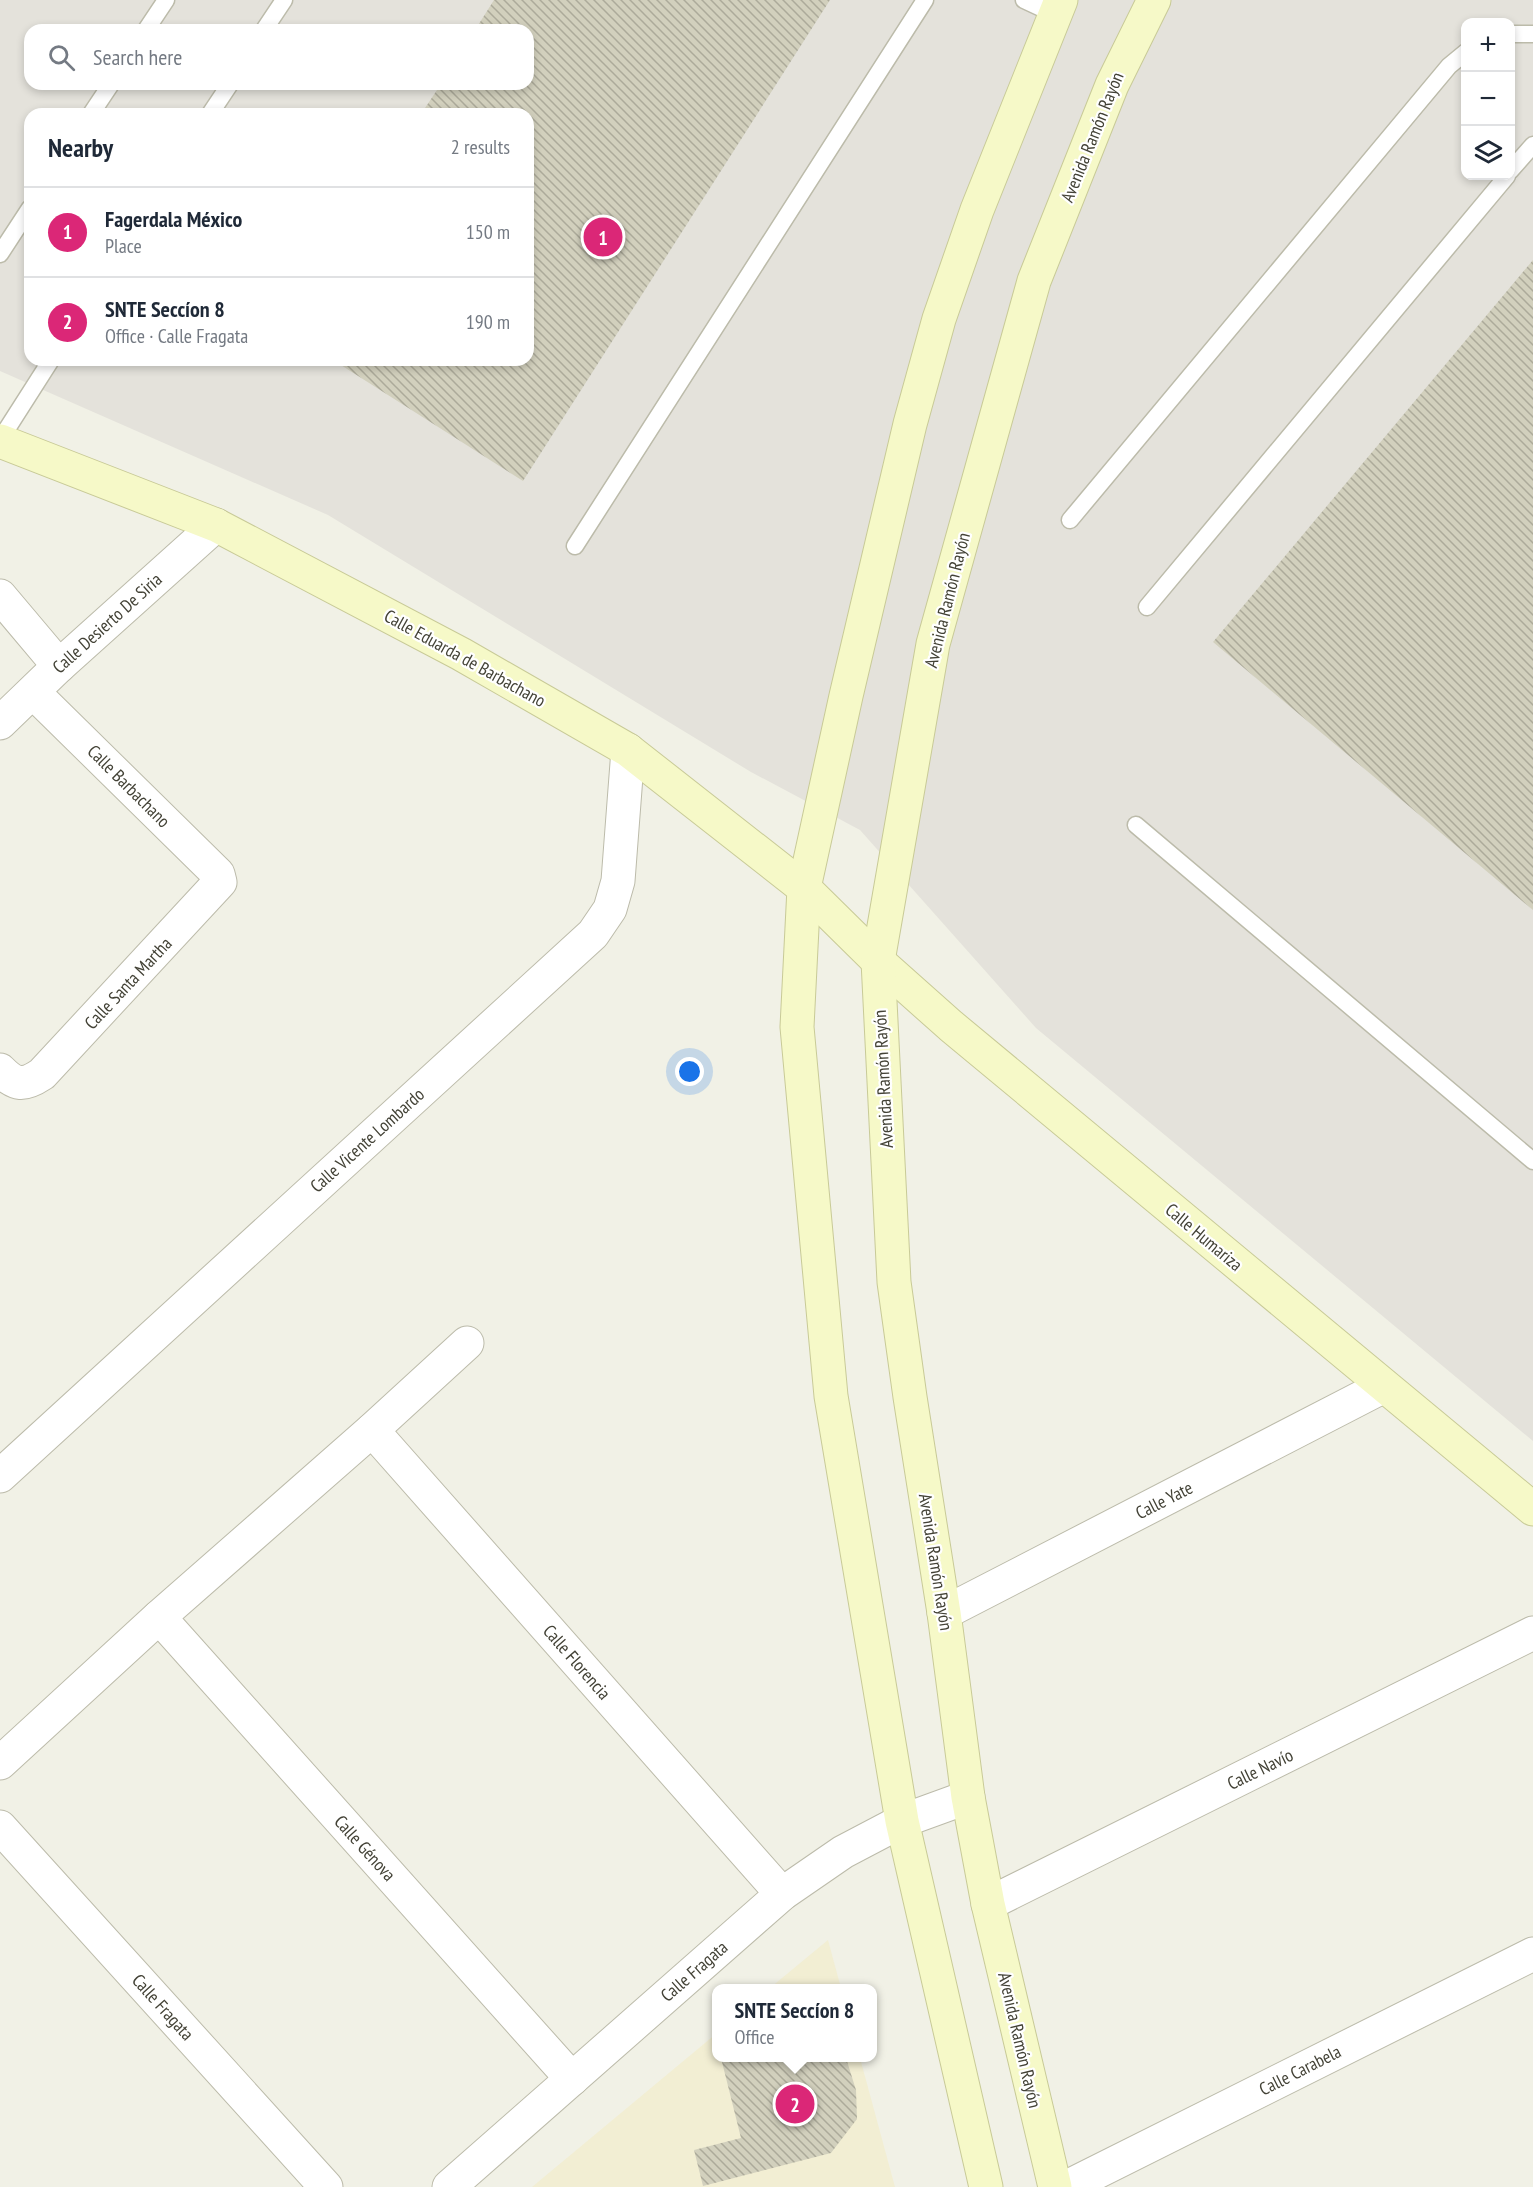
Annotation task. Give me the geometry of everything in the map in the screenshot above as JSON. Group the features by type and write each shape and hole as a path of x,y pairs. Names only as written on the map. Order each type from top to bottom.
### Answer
{"main road":[{"name":"Avenida Ramón Rayón","path":"1054,2187 988,1904 968,1797 944,1613 910,1397 894,1282 878,961 933,644 1034,281 1112,85 1154,0"},
{"path":"986,2187 902,1821 831,1396 797,1027 804,888 848,685 907,436 939,319 977,210 1057,7"},
{"name":"Calle Eduarda de Barbachano","path":"0,441 216,525 461,654 628,750 804,888 878,961"},
{"name":"Calle Humariza","path":"878,961 951,1026 1533,1509"}],"street":[{"name":"Calle Desierto De Siria","path":"0,723 59,666 216,525"},
{"path":"0,597 59,666"},
{"name":"Calle Barbachano","path":"33,692 218,874 220,882"},
{"name":"Calle Vicente Lombardo","path":"0,1476 593,934 610,909 618,881 628,750"},
{"name":"Calle Santa Martha","path":"0,1070 22,1084 32,1081 57,1060 220,882"},
{"path":"0,1763 159,1617 372,1430 467,1343"},
{"name":"Calle Yate","path":"944,1613 1384,1386"},
{"name":"Calle Florencia","path":"372,1430 782,1894"},
{"name":"Calle Génova","path":"159,1617 572,2079"},
{"name":"Calle Navío","path":"988,1904 1533,1633"},
{"name":"Calle Fragata","path":"449,2187 782,1894 843,1852 902,1821 968,1797"},
{"name":"Calle Fragata","path":"0,1827 327,2187"},
{"name":"Calle Carabela","path":"1066,2187 1533,1954"}],"lane":[{"path":"150,24 166,0"},
{"path":"268,24 284,0"},
{"path":"575,546 925,0"},
{"path":"1024,0 1057,7"},
{"path":"1515,34 1533,34"},
{"path":"1070,520 1449,66 1461,56"},
{"path":"95,108 107,90"},
{"path":"214,108 226,90"},
{"path":"1515,165 1533,144"},
{"path":"1147,607 1504,180"},
{"path":"0,254 24,217"},
{"path":"0,441 47,366"},
{"path":"1136,825 1533,1161"}],"shaded area":[{"path":"0,0 1533,0 1533,1441 1036,1028 860,830 751,772 328,515 0,371"},
{"path":"828,1940 840,1984 775,1984"},
{"path":"712,2037 712,2062 861,2062 895,2187 532,2187"}],"building":[{"path":"494,0 830,0 523,481 342,366 534,366 534,108 425,108 437,90 534,90 534,24 479,24"},
{"path":"1533,260 1533,910 1213,642"},
{"path":"722,2062 847,2062 856,2090 857,2119 831,2153 703,2186 694,2150 741,2138"}],"place":[{"name":"Fagerdala México","path":"603,237"},
{"name":"SNTE Seccíon 8","path":"795,2104"}]}
